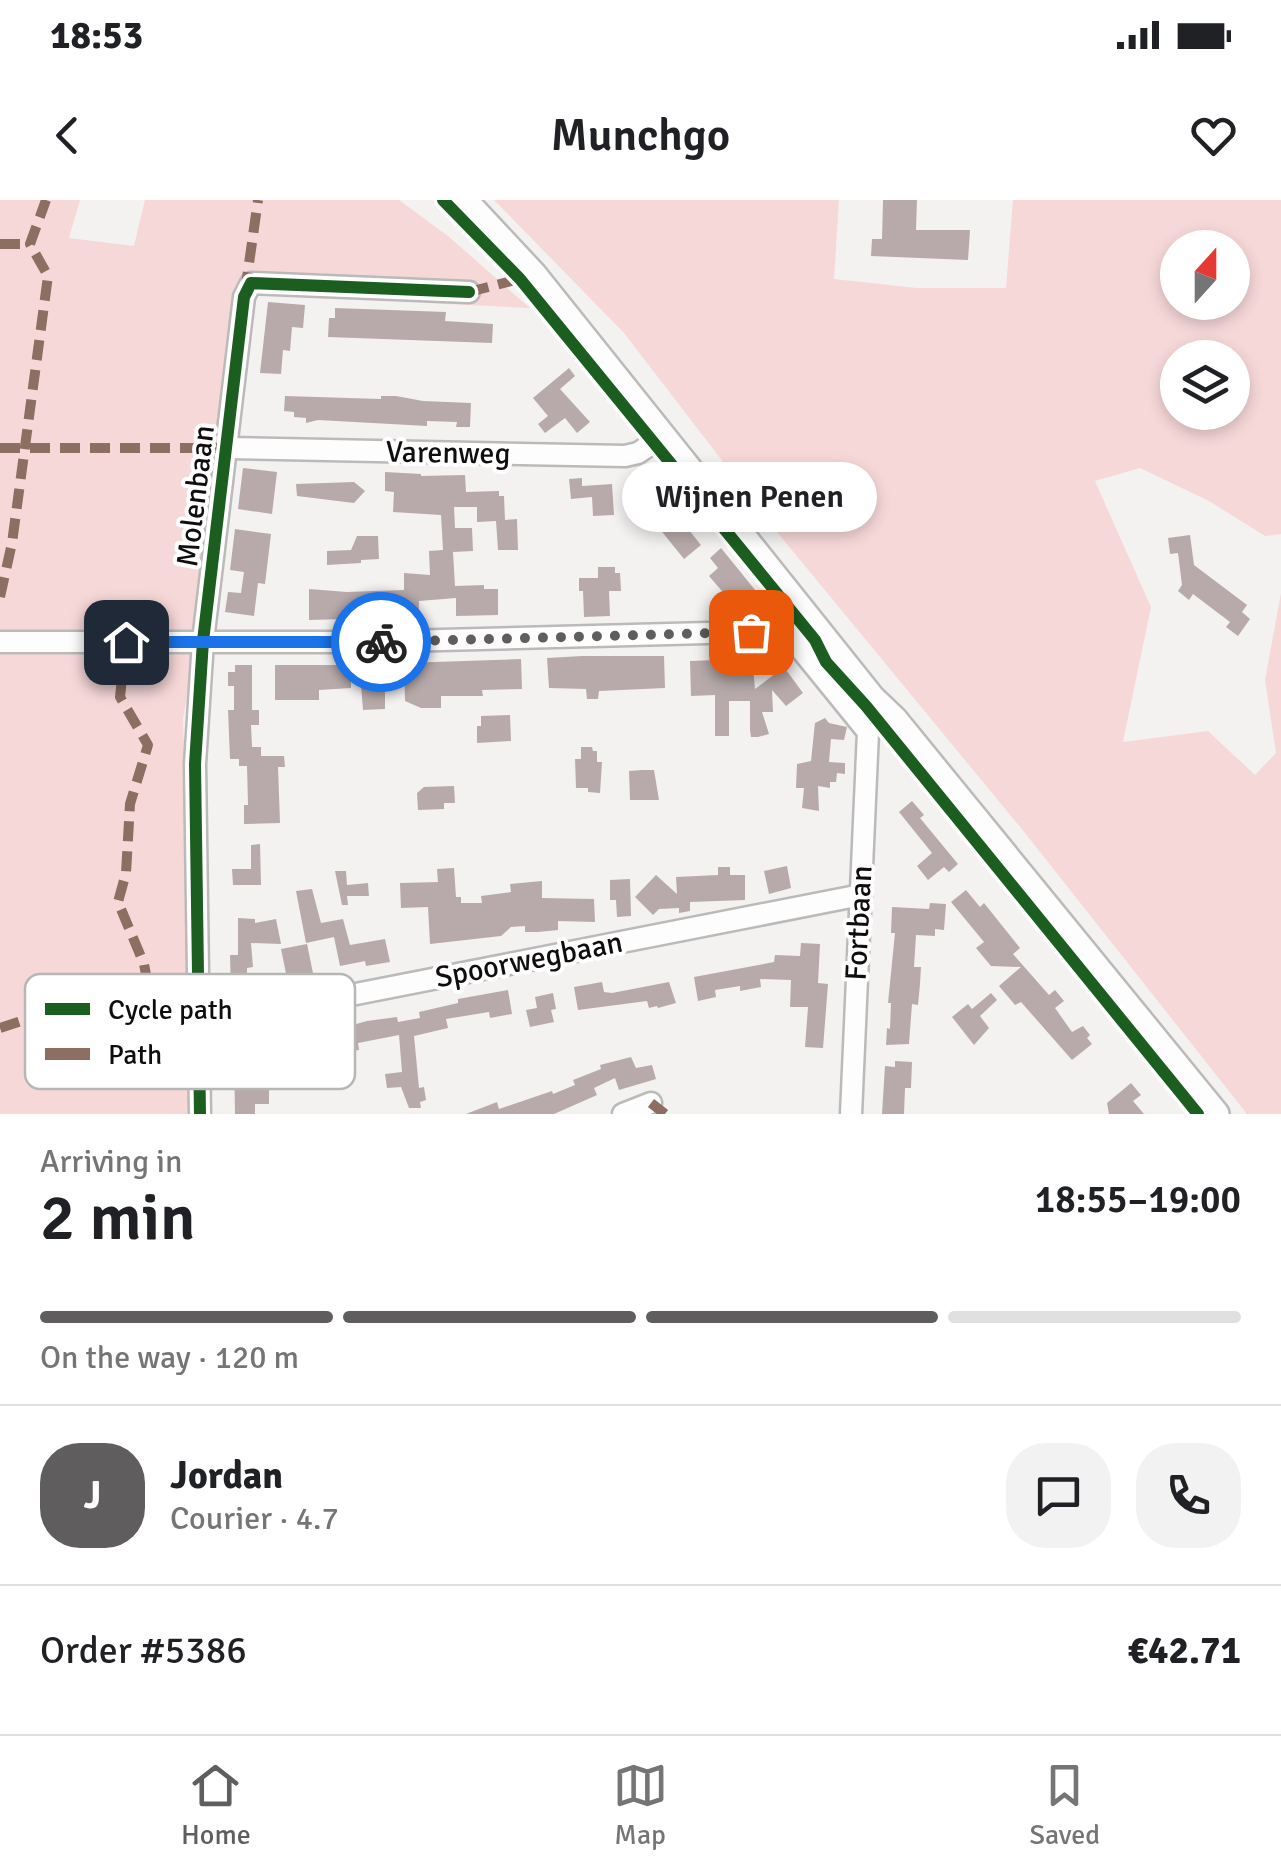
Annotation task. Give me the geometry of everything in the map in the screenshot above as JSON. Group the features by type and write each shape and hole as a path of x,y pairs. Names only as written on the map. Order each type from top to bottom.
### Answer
{"main road":[{"path":"464,200 534,275 1216,1114"}],"street":[{"name":"Molenbaan","path":"197,974 194,814 203,641 244,297 251,283 469,292"},
{"name":"Varenweg","path":"227,448 625,456 638,453 663,436"},
{"path":"0,642 504,640 786,631 809,618"},
{"name":"Fortbaan","path":"786,631 868,732 851,1114"},
{"name":"Spoorwegbaan","path":"355,994 860,895"},
{"name":"Molenbaan","path":"199,1089 200,1114"},
{"path":"622,1114 651,1103"}],"shaded area":[{"path":"0,200 80,200 69,238 134,246 145,200 399,200 448,236 530,308 425,303 249,276 216,443 200,621 183,719 192,974 25,974 25,1089 196,1089 197,1114 0,1114"},
{"path":"494,200 839,200 834,279 917,288 1006,288 1013,200 1281,200 1281,534 1265,536 1209,501 1140,468 1095,481 1151,607 1123,742 1208,731 1255,775 1276,753 1265,680 1281,593 1281,1114 1247,1114 1025,833 777,532 624,333"}],"building":[{"path":"883,200 917,200 916,230 970,230 968,260 871,256 872,239 882,239"},
{"path":"268,302 305,305 303,328 292,327 290,351 283,350 281,374 260,373"},
{"path":"335,308 446,312 445,321 493,324 492,343 328,337 329,318 335,318"},
{"path":"569,368 575,376 560,389 590,422 577,433 565,418 545,433 538,424 548,416 533,398"},
{"path":"285,396 396,396 471,403 470,427 456,427 457,422 427,421 427,426 318,420 306,423 306,418 284,411"},
{"path":"813,464 834,489 822,499 801,473"},
{"path":"243,468 277,472 272,514 238,509"},
{"path":"385,472 465,475 466,492 499,491 499,496 504,496 505,520 517,519 518,550 498,550 496,521 477,522 477,507 454,507 455,528 472,528 473,551 453,552 455,586 484,585 484,589 498,589 498,615 456,616 456,598 419,601 419,617 309,620 309,589 404,590 404,573 430,575 429,551 443,550 441,515 393,512 394,492 385,491"},
{"path":"582,478 582,486 612,484 614,515 593,516 592,497 571,499 569,479"},
{"path":"354,482 365,491 354,503 297,496 296,484"},
{"path":"657,485 691,526 688,529 701,545 684,559 659,528 664,525 642,498"},
{"path":"235,529 271,534 265,584 258,583 254,616 225,612 228,592 241,593 244,572 230,570"},
{"path":"1190,535 1194,565 1247,605 1242,612 1250,619 1238,636 1226,627 1230,622 1193,594 1189,600 1178,591 1182,585 1178,553 1170,554 1168,538"},
{"path":"357,536 378,536 379,559 327,565 327,551 351,550"},
{"path":"721,548 768,606 762,613 751,614 751,618 722,619 716,610 727,597 709,576 718,568 710,558"},
{"path":"598,567 615,567 615,573 620,573 621,591 609,591 610,616 584,617 579,578 598,578"},
{"path":"664,656 665,688 599,691 598,699 587,699 586,689 549,688 547,658"},
{"path":"521,659 522,689 482,690 483,696 441,696 441,708 421,708 405,701 404,663"},
{"path":"716,660 716,666 753,665 755,689 784,667 803,693 786,706 772,690 773,712 762,712 769,734 758,737 751,737 750,701 729,701 729,736 715,736 715,695 691,696 690,661"},
{"path":"235,665 252,665 252,710 259,710 259,725 251,725 252,747 261,747 261,756 284,756 285,767 278,767 280,823 244,824 244,805 248,805 247,766 239,766 239,759 230,759 228,710 234,710 234,686 228,686 228,672 235,672"},
{"path":"275,665 351,665 351,688 319,690 319,700 275,700"},
{"path":"385,682 385,709 363,710 361,684"},
{"path":"510,715 511,741 477,743 481,716"},
{"path":"825,718 829,723 847,727 844,740 831,739 829,762 845,763 845,774 837,773 830,788 818,786 819,811 802,808 804,788 796,788 797,764 811,761 815,723"},
{"path":"581,747 592,747 597,751 597,762 602,762 600,793 576,788 575,759 581,759"},
{"path":"654,770 659,800 630,800 629,771"},
{"path":"454,786 455,803 444,803 444,809 418,810 417,793 424,787"},
{"path":"912,801 924,815 920,818 958,864 949,872 944,867 928,880 917,866 932,853 899,812"},
{"path":"260,844 261,885 233,885 232,869 251,869 251,845"},
{"path":"787,866 791,888 769,894 764,871"},
{"path":"718,867 730,867 730,875 745,875 745,900 690,902 690,911 659,909 653,915 635,897 656,875 677,894 676,877 718,875"},
{"path":"454,868 456,897 461,897 461,903 482,903 481,896 511,892 510,884 542,881 542,898 594,899 595,922 558,921 558,930 538,932 525,932 525,926 511,927 501,936 430,944 428,907 401,908 400,883 438,882 437,869"},
{"path":"335,871 346,871 347,885 368,883 369,896 347,896 348,905 342,905"},
{"path":"630,879 631,916 617,917 616,900 610,900 610,880"},
{"path":"312,889 321,923 343,919 350,945 385,939 390,962 340,966 334,937 306,943 296,891"},
{"path":"966,890 980,907 984,903 1020,948 1013,954 1049,995 1055,990 1064,1001 1055,1008 1072,1032 1083,1026 1090,1035 1087,1038 1092,1044 1072,1060 1021,1002 1015,1005 999,986 1021,967 991,966 976,948 984,942 951,902"},
{"path":"930,903 946,904 944,930 935,929 935,936 916,935 914,967 921,967 920,984 918,1005 912,1004 909,1044 886,1045 895,933 891,933 892,907 929,909"},
{"path":"238,918 255,919 255,923 276,919 281,944 251,943 253,967 247,968 247,974 230,974 230,955 238,955"},
{"path":"801,943 820,944 818,983 828,984 823,1048 805,1047 808,1007 790,1007 791,980 760,979 761,987 715,990 716,997 698,1001 694,977 774,962 775,955 800,956"},
{"path":"307,944 313,974 286,974 281,949"},
{"path":"602,982 604,992 612,993 669,982 676,1003 649,1008 647,1001 578,1010 574,987"},
{"path":"508,990 512,1014 490,1018 489,1012 446,1019 448,1028 414,1036 419,1088 424,1087 426,1100 420,1102 421,1108 409,1108 401,1087 387,1088 385,1074 402,1072 399,1035 358,1043 359,1050 355,1051 355,1024 397,1017 398,1022 420,1018 419,1012 458,1003 458,999"},
{"path":"553,993 554,1022 530,1027 526,1010 537,1008 535,997"},
{"path":"991,993 997,1000 980,1016 989,1028 974,1045 952,1017 968,1004 972,1009"},
{"path":"631,1057 636,1068 652,1065 656,1079 619,1090 615,1078 594,1088 597,1095 554,1114 466,1114 497,1102 499,1109 552,1091 553,1094 575,1085 573,1080 601,1069 600,1065"},
{"path":"895,1061 912,1062 911,1088 905,1088 904,1114 882,1114 885,1066 895,1067"},
{"path":"1131,1083 1141,1095 1133,1101 1144,1114 1109,1114 1107,1103"},
{"path":"235,1089 269,1089 269,1104 255,1104 255,1114 235,1114"}],"marked path":[{"path":"0,597 12,543 48,276 30,244 46,200"},
{"path":"245,292 258,200"},
{"path":"0,244 30,244"},
{"path":"469,292 527,277"},
{"path":"0,448 227,448"},
{"path":"126,642 120,697 148,745 130,804 126,873 118,902 146,974"},
{"path":"0,1028 25,1020"},
{"path":"651,1103 665,1114"}],"cycle path":[{"path":"443,200 520,279 815,640 826,662 1198,1114"},
{"path":"198,974 195,764 203,641 244,297 251,283 469,292"},
{"path":"200,1089 200,1114"}],"way so far":[{"path":"381,642 751,632"}],"place":[{"name":"Wijnen Penen","path":"751,632"}],"route":[{"path":"126,642 381,642"}]}
